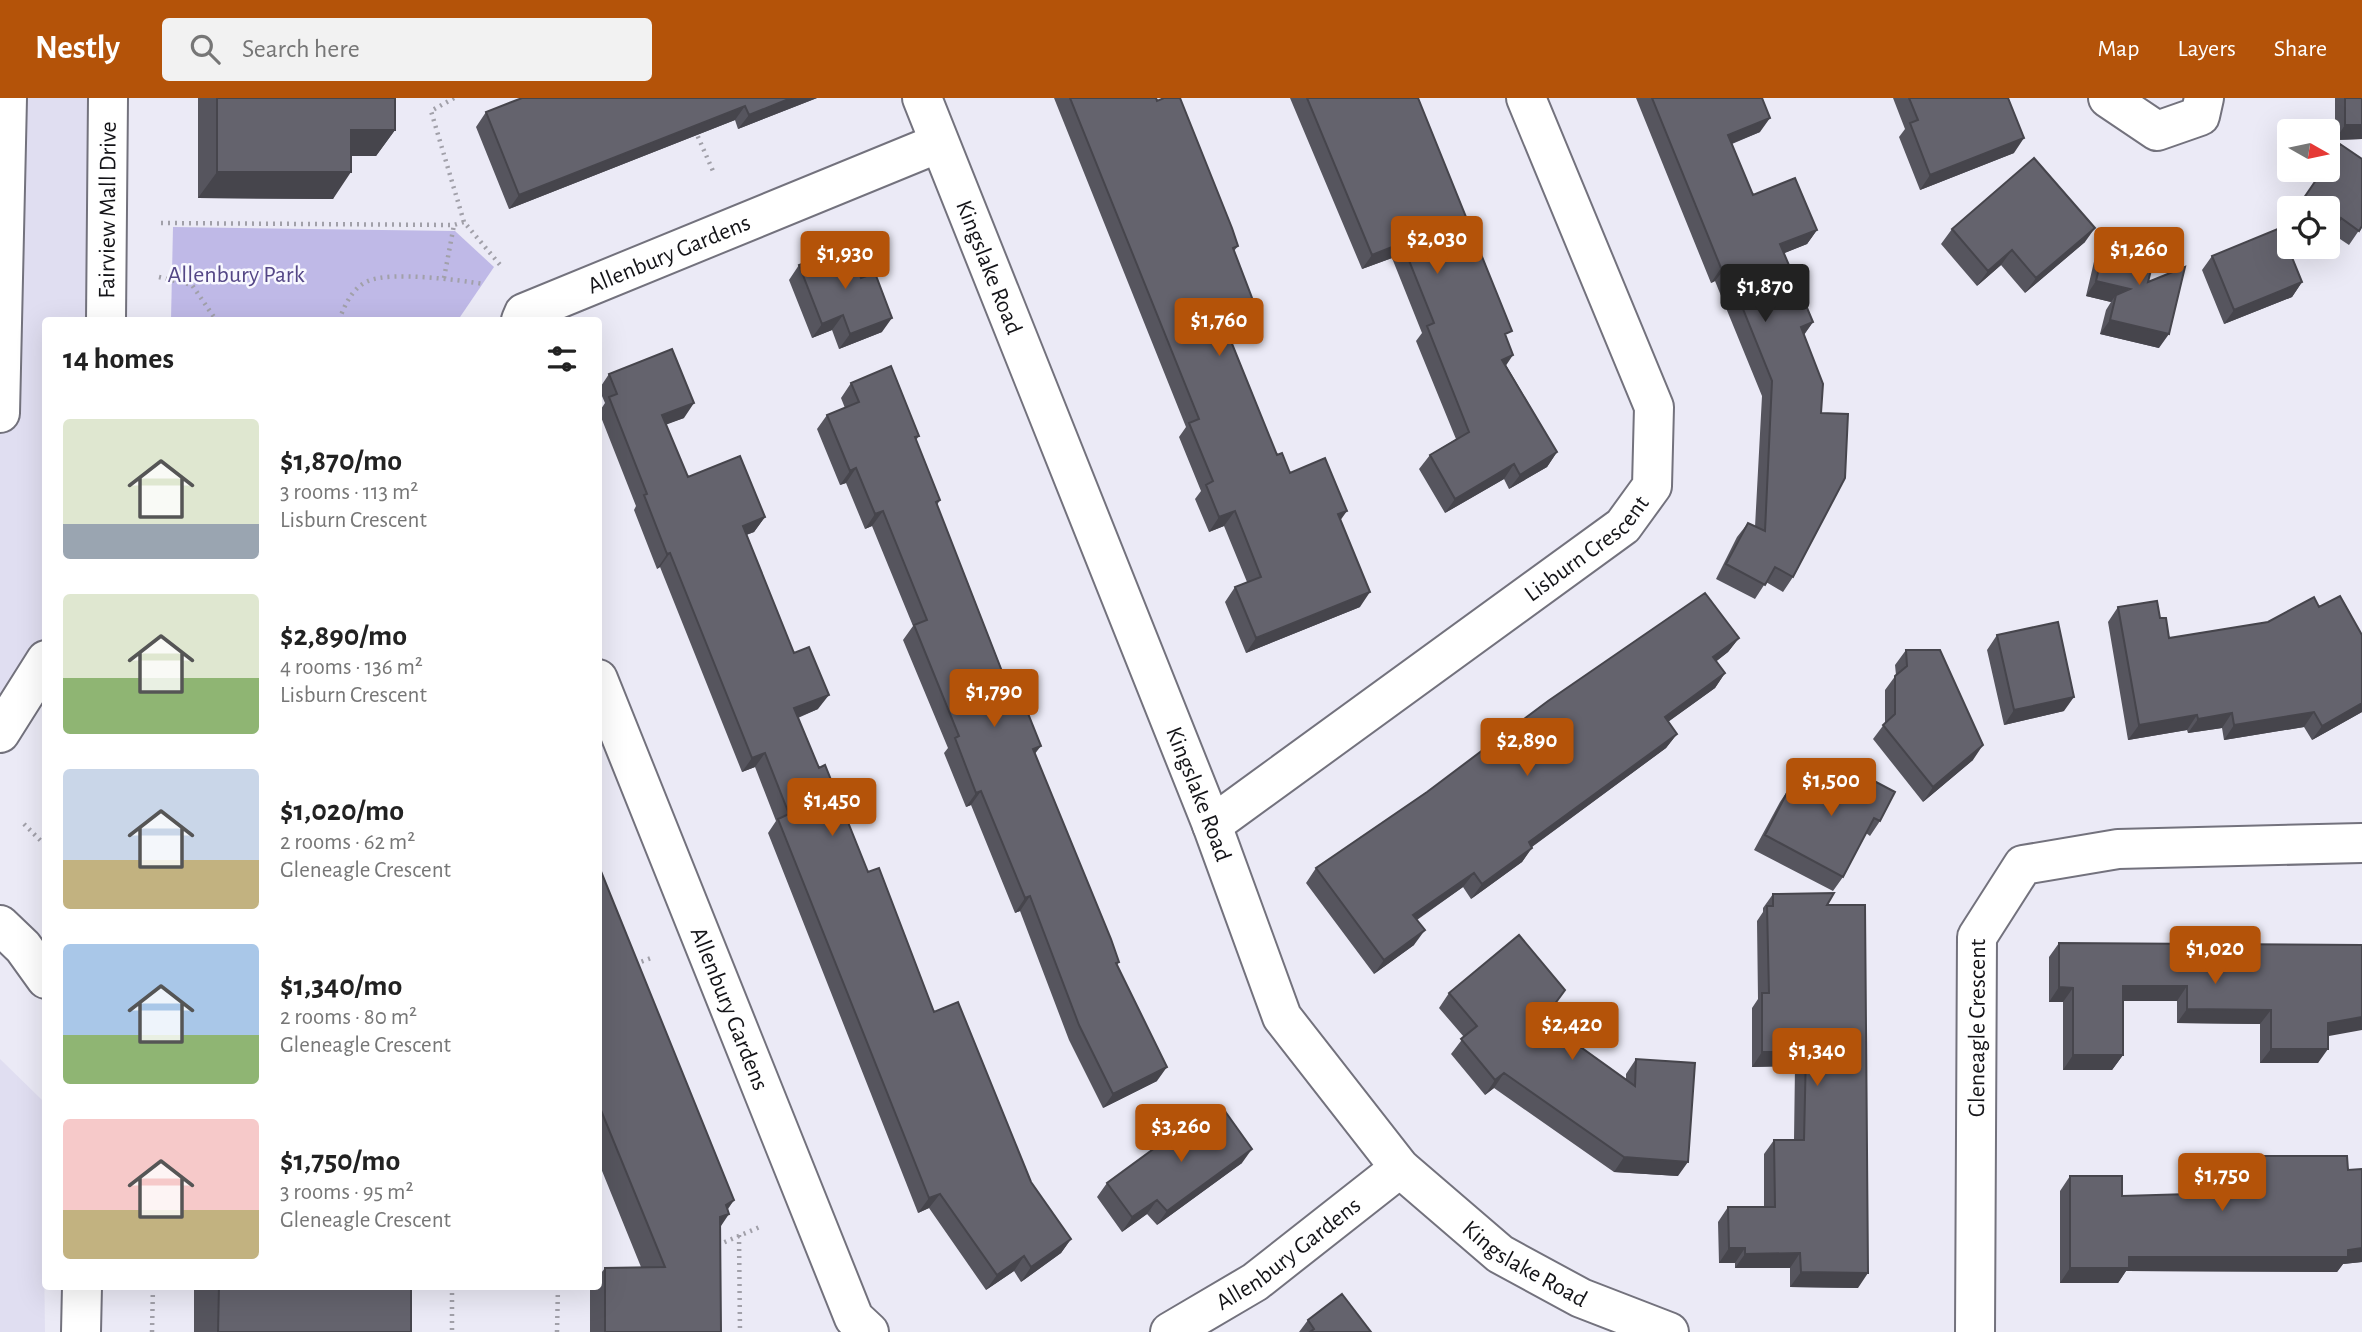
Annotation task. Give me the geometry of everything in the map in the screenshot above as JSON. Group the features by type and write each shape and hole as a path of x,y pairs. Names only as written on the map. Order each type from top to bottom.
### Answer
{"street":[{"path":"0,413 7,98"},
{"name":"Fairview Mall Drive","path":"106,317 108,98"},
{"name":"Kingslake Road","path":"922,98 1212,825 1282,1017 1400,1168 1500,1254 1581,1298 1669,1332"},
{"name":"Lisburn Crescent","path":"1212,825 1623,526 1653,486 1654,407 1526,98"},
{"path":"2108,98 2157,131 2200,116 2204,98"},
{"name":"Allenbury Gardens","path":"522,317 524,313 939,143"},
{"path":"0,733 42,666"},
{"name":"Allenbury Gardens","path":"602,689 854,1318 869,1332"},
{"name":"Gleneagle Crescent","path":"1976,1332 1977,937 2024,865 2118,849 2362,843"},
{"path":"0,925 23,947 42,973"},
{"name":"Allenbury Gardens","path":"1170,1332 1255,1282 1400,1168"},
{"path":"81,1332 82,1290"}],"path":[{"path":"454,98 431,111 464,222 501,266"},
{"path":"691,122 713,171"},
{"path":"161,223 454,225 464,222"},
{"path":"444,278 454,225"},
{"path":"159,277 192,285 214,317"},
{"path":"340,317 349,296 368,281 444,278 484,284"},
{"path":"24,824 42,842"},
{"path":"632,965 654,957"},
{"path":"715,1246 762,1226"},
{"path":"739,1236 740,1332"},
{"path":"152,1332 153,1290"},
{"path":"452,1290 452,1332"},
{"path":"557,1332 558,1290"}],"shaded area":[{"path":"0,98 108,98 106,317 42,317 42,665 0,733"},
{"path":"0,1059 42,1100 42,1290 44,1290 45,1332 0,1332"}],"green space":[{"name":"Allenbury Park","path":"173,227 455,231 494,267 460,317 171,317"}],"building":[{"path":"217,98 395,98 395,130 351,130 351,172 217,172"},
{"path":"522,98 791,98 749,115 745,106 519,195 486,112"},
{"path":"1070,98 1156,98 1157,101 1180,98 1232,228 1238,246 1233,248 1257,311 1224,324 1277,455 1282,453 1290,473 1325,458 1347,511 1338,514 1370,592 1256,638 1235,587 1261,577 1235,511 1219,517 1206,485 1213,481 1189,423 1199,419"},
{"path":"1307,98 1418,98 1512,331 1505,334 1513,355 1502,360 1557,452 1520,475 1514,464 1455,499 1430,455 1469,432 1427,326 1434,323 1402,243 1372,255"},
{"path":"1652,98 1762,98 1770,118 1728,135 1753,195 1795,178 1817,230 1780,244 1813,322 1801,327 1823,384 1821,413 1848,414 1845,478 1793,577 1775,567 1765,585 1726,564 1748,523 1765,531 1772,381 1726,267 1721,268"},
{"path":"1909,98 2008,98 2024,138 1930,175 1910,123 1918,120"},
{"path":"2345,98 2362,98 2362,125 2345,125"},
{"path":"2340,144 2362,159 2362,226 2359,231 2340,220 2340,196 2305,196 2315,182 2340,182"},
{"path":"2034,158 2095,228 2036,278 2012,250 1988,271 1952,229"},
{"path":"2277,229 2277,259 2293,259 2302,282 2234,310 2212,256"},
{"path":"2106,239 2156,250 2148,282 2185,267 2169,334 2110,320 2116,295 2130,289 2096,281"},
{"path":"848,246 861,278 875,273 892,318 850,334 843,315 822,324 799,265"},
{"path":"672,349 694,403 662,415 688,477 740,456 765,517 743,526 794,653 809,647 829,695 794,708 819,768 825,765 868,872 879,868 934,1012 958,1002 1031,1182 1071,1239 1031,1267 1024,1256 997,1275 940,1194 929,1198 778,819 789,814 765,753 752,758 670,553 667,554 609,397 617,394 609,374"},
{"path":"891,366 919,436 915,437 940,500 936,502 1005,679 1013,676 1041,746 1033,749 1111,939 1119,962 1116,963 1167,1067 1113,1094 1079,1025 1030,896 1025,898 981,791 976,793 955,738 959,736 914,625 927,620 883,511 875,514 856,468 850,471 827,415 859,402 851,383"},
{"path":"1705,593 1739,638 1713,657 1725,673 1665,717 1677,734 1529,842 1532,848 1482,884 1474,873 1413,915 1425,930 1384,960 1316,868 1427,792 1548,701"},
{"path":"2340,596 2362,635 2362,703 2322,726 2314,712 2234,725 2232,713 2198,719 2197,715 2139,725 2118,607 2157,601 2160,618 2166,618 2169,638 2268,622 2314,597 2319,607"},
{"path":"2058,622 2074,697 2014,710 1997,635"},
{"path":"1906,650 1940,650 1983,745 1933,787 1883,725 1895,714 1895,676 1907,666"},
{"path":"1840,763 1895,792 1880,821 1874,818 1843,877 1765,835 1790,787 1806,795 1813,781 1827,789"},
{"path":"602,874 734,1200 726,1205 729,1214 720,1217 721,1332 605,1332 605,1268 665,1267 602,1113"},
{"path":"1834,893 1827,905 1865,905 1868,1273 1801,1272 1800,1253 1745,1254 1745,1248 1729,1248 1728,1207 1775,1207 1774,1140 1804,1140 1806,1052 1762,1052 1762,993 1769,993 1767,906 1773,906 1773,894"},
{"path":"1519,935 1565,990 1543,1020 1635,1086 1636,1059 1695,1063 1688,1162 1624,1157 1504,1073 1495,1080 1461,1039 1477,1026 1449,993"},
{"path":"2059,943 2362,945 2362,1017 2328,1023 2328,1049 2271,1049 2271,1010 2187,1009 2187,986 2123,986 2123,1055 2073,1055 2073,988 2059,987"},
{"path":"1222,1107 1252,1149 1167,1211 1157,1200 1132,1217 1107,1183 1193,1120 1196,1125"},
{"path":"2190,1156 2347,1156 2348,1170 2362,1169 2362,1248 2348,1250 2348,1257 2129,1257 2129,1268 2070,1268 2070,1176 2122,1176 2122,1196 2190,1194"},
{"path":"219,1290 411,1290 411,1332 218,1332"},
{"path":"1342,1294 1371,1332 1310,1332 1314,1329 1308,1320"}]}
